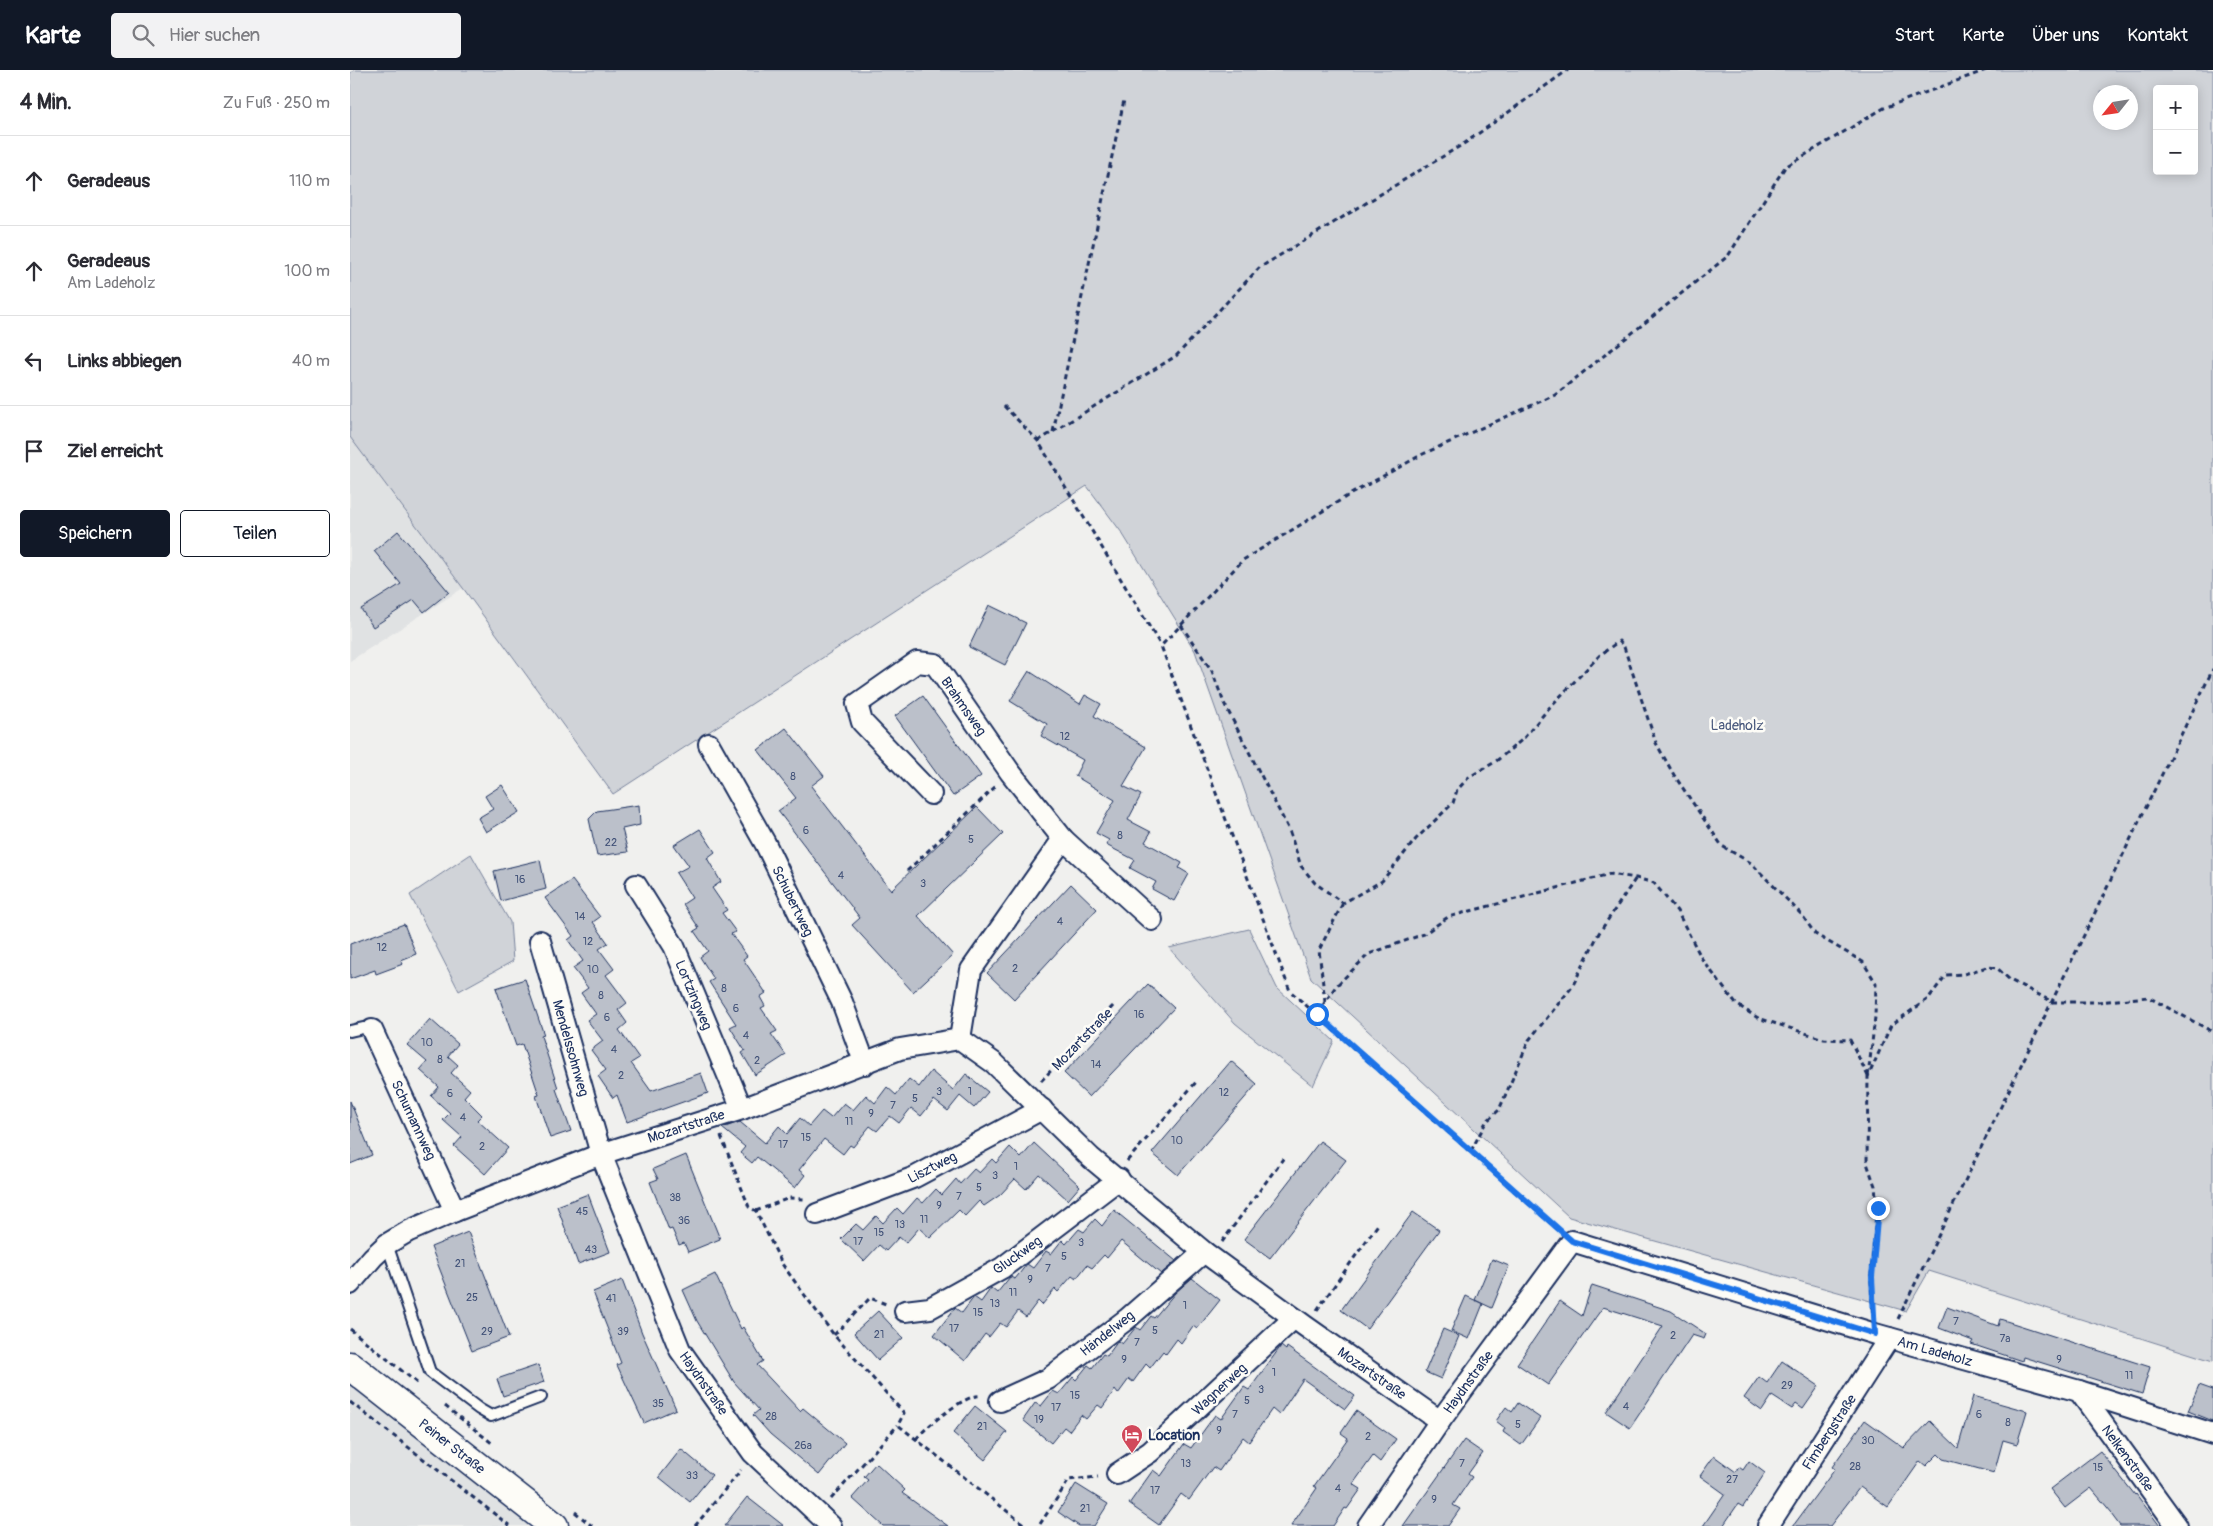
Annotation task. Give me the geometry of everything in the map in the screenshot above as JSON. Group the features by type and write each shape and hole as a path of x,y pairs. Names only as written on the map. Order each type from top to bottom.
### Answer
{"main road":[{"name":"Peiner Straße","path":"350,1366 363,1384 562,1517"}],"street":[{"name":"Brahmsweg","path":"931,794 862,722 857,704 917,662 935,664 1010,772 1063,839 1152,920"},
{"name":"Schubertweg","path":"709,744 770,852 842,1002 865,1064"},
{"path":"960,1039 971,970 1063,839"},
{"name":"Lortzingweg","path":"636,885 674,946 742,1109"},
{"name":"Mendelssohnweg","path":"540,941 601,1154"},
{"name":"Schumannweg","path":"372,1030 455,1211"},
{"name":"Mozartstraße","path":"350,1284 372,1257 387,1244 409,1231 455,1211 601,1154 742,1109 900,1050 960,1039 994,1063 1092,1158 1208,1254 1299,1322 1440,1421"},
{"name":"Lisztweg","path":"818,1214 915,1177 1035,1102"},
{"name":"Haydnstraße","path":"601,1154 680,1350 758,1458 824,1520"},
{"name":"Gluckweg","path":"906,1311 930,1308 1002,1268 1117,1177"},
{"name":"Haydnstraße","path":"1368,1526 1440,1421 1572,1241"},
{"name":"Am Ladeholz","path":"1572,1241 1882,1336 2079,1391 2213,1434"},
{"name":"Händelweg","path":"1000,1401 1048,1379 1208,1254"},
{"name":"Wagnerweg","path":"1118,1474 1150,1452 1299,1322"},
{"name":"Fimbergstraße","path":"1768,1526 1882,1336"},
{"name":"Nelkenstraße","path":"2079,1391 2177,1526"}],"lane":[{"path":"350,1031 363,1028 372,1030"},
{"path":"387,1244 430,1372 491,1416 541,1397"}],"path":[{"path":"1038,441 1176,356 1259,268 1464,144 1568,70"},
{"path":"1161,646 1243,560 1349,495 1423,454 1555,395 1728,256 1784,167 1884,108 1986,70"},
{"path":"1054,432 1124,100"},
{"path":"1004,406 1038,441 1161,646 1290,991 1572,1241"},
{"path":"1181,625 1212,671 1236,727 1289,830 1301,866 1315,883 1343,903"},
{"path":"1325,1002 1319,950 1343,903 1382,881 1416,839 1453,803 1457,790 1469,776 1495,762 1523,739 1549,708 1600,655 1619,641 1624,647 1656,743 1674,775 1722,846 1751,863 1802,915 1815,934 1863,962 1876,983 1875,1016 1868,1077 1867,1163 1875,1186 1878,1208 1872,1277 1882,1336"},
{"path":"1882,1336 2052,1002 2213,669"},
{"path":"907,871 1010,772"},
{"path":"1317,1014 1336,986 1369,954 1424,934 1448,917 1610,874 1654,883 1677,911 1702,959 1736,1004 1758,1018 1824,1039 1850,1040 1868,1077"},
{"path":"1471,1151 1486,1122 1499,1110 1529,1040 1572,987 1599,933 1636,878"},
{"path":"1868,1077 1891,1025 1928,1000 1946,975 1964,974 1987,967 1997,968 2010,980 2052,1002 2098,1002 2148,997 2213,1032"},
{"name":"Mozartstraße","path":"1035,1102 1115,1004"},
{"path":"1117,1177 1197,1080"},
{"path":"713,1117 749,1207 756,1211 782,1264 834,1335 904,1413 898,1425 824,1520"},
{"path":"1208,1254 1285,1156"},
{"path":"756,1211 789,1198 806,1199 818,1214"},
{"path":"1299,1322 1379,1223"},
{"path":"834,1335 870,1298 906,1311"},
{"path":"350,1329 423,1388"},
{"path":"916,1439 960,1402 978,1395 1000,1401"},
{"path":"350,1402 510,1526"},
{"path":"445,1405 496,1447"},
{"path":"898,1425 1026,1526"},
{"path":"695,1526 738,1472 758,1458"},
{"path":"1040,1525 1069,1480 1118,1474"},
{"path":"562,1517 592,1526"}],"shaded area":[{"path":"350,437 463,588 350,661"},
{"path":"350,1368 552,1526 350,1526"}],"green space":[{"name":"Ladeholz","path":"355,70 2213,70 2213,1361 1929,1271 1906,1311 1569,1217 1311,978 1195,651 1122,533 1087,486 613,794 350,437 350,73"},
{"path":"471,854 510,922 513,961 459,991 410,895"},
{"path":"1249,929 1277,988 1334,1041 1313,1086 1235,1023 1169,948"}],"building":[{"path":"398,531 449,592 424,612 414,600 373,627 361,609 401,584 374,551"},
{"path":"989,605 1026,623 1005,665 969,647"},
{"path":"1029,671 1080,704 1085,695 1101,704 1094,716 1146,747 1123,786 1141,795 1128,820 1151,832 1145,842 1182,863 1179,868 1189,874 1174,901 1152,889 1156,882 1130,868 1135,860 1106,845 1109,840 1096,833 1115,800 1075,776 1083,760 1041,736 1047,724 1010,701"},
{"path":"923,696 981,776 953,796 895,716"},
{"path":"786,728 824,776 811,786 891,890 977,807 1003,834 918,916 953,955 913,992 852,925 860,918 778,811 796,798 758,750"},
{"path":"502,785 519,812 486,832 478,818 493,809 485,796"},
{"path":"639,805 640,825 622,829 628,852 597,856 589,819 597,811"},
{"path":"700,829 715,852 707,858 721,882 712,888 727,910 722,913 736,932 731,934 747,956 743,959 766,993 760,997 765,1006 761,1008 777,1031 771,1034 786,1055 755,1075 742,1053 745,1051 730,1027 736,1024 709,982 714,979 700,957 708,951 694,931 699,928 683,904 692,898 676,873 689,866 674,845"},
{"path":"540,860 546,889 501,901 494,871"},
{"path":"572,880 600,917 593,922 608,943 599,949 614,969 606,975 627,1003 618,1010 627,1023 619,1030 639,1058 631,1063 651,1091 701,1073 708,1093 627,1122 617,1095 613,1098 598,1076 606,1070 591,1050 603,1041 587,1020 596,1014 581,993 588,988 573,968 583,961 568,940 573,936 545,898"},
{"path":"1071,884 1097,909 1014,999 987,973"},
{"path":"404,924 416,954 401,960 403,964 376,974 375,970 350,979 350,944"},
{"path":"525,979 544,1035 541,1036 558,1088 556,1089 571,1131 550,1138 536,1096 539,1095 522,1044 516,1046 496,988"},
{"path":"1148,984 1174,1008 1089,1097 1064,1073"},
{"path":"430,1019 458,1044 448,1056 458,1065 451,1073 470,1090 464,1097 482,1115 477,1120 508,1148 485,1174 454,1146 462,1137 443,1120 450,1113 431,1096 439,1087 420,1070 427,1062 407,1045"},
{"path":"1231,1061 1257,1084 1178,1175 1152,1153"},
{"path":"931,1071 953,1090 966,1074 988,1092 974,1108 960,1096 948,1111 934,1100 921,1116 911,1108 899,1123 890,1116 877,1131 870,1126 853,1147 850,1145 843,1154 824,1139 799,1170 805,1175 795,1188 757,1157 752,1163 740,1153 745,1147 722,1128 740,1122 765,1143 779,1126 787,1134 800,1118 809,1126 822,1111 831,1118 844,1103 853,1110 866,1095 875,1103 887,1087 896,1095 909,1079 919,1087"},
{"path":"350,1101 372,1155 350,1164"},
{"path":"1320,1141 1346,1160 1270,1258 1244,1239"},
{"path":"1034,1143 1080,1186 1068,1200 1039,1174 1026,1189 1015,1179 1000,1195 984,1206 979,1201 965,1216 959,1210 930,1238 919,1228 906,1243 899,1237 886,1251 879,1245 864,1261 841,1239 856,1224 863,1230 876,1216 883,1223 897,1208 903,1214 917,1198 923,1203 936,1189 942,1195 956,1179 960,1184 974,1169 979,1173 992,1159 996,1163 1010,1147 1021,1158"},
{"path":"686,1155 720,1239 688,1252 684,1243 679,1245 672,1229 669,1230 650,1182 658,1179 653,1169"},
{"path":"588,1194 610,1252 578,1264 557,1206"},
{"path":"1114,1210 1176,1261 1161,1274 1121,1241 1107,1258 1104,1255 1092,1268 1087,1265 1076,1279 1072,1276 1058,1292 1055,1289 1042,1305 1038,1301 1026,1317 1018,1311 1006,1327 1000,1323 989,1337 985,1334 965,1361 934,1335 955,1308 962,1313 974,1297 981,1302 991,1288 997,1293 1010,1277 1015,1279 1027,1264 1033,1268 1046,1251 1051,1254 1062,1240 1066,1244 1079,1229 1084,1232 1095,1219 1102,1226"},
{"path":"1413,1212 1439,1230 1367,1329 1341,1310"},
{"path":"468,1232 509,1337 472,1351 431,1247"},
{"path":"1492,1259 1509,1266 1492,1308 1475,1300"},
{"path":"715,1274 741,1329 743,1327 763,1361 757,1365 800,1411 803,1408 845,1443 819,1475 770,1434 753,1415 759,1410 734,1382 697,1321 683,1290"},
{"path":"1192,1278 1220,1300 1197,1329 1193,1326 1181,1343 1177,1339 1166,1354 1163,1351 1150,1368 1146,1364 1133,1382 1129,1379 1118,1394 1115,1390 1102,1408 1098,1405 1086,1419 1081,1415 1069,1431 1064,1427 1051,1443 1023,1420 1035,1403 1041,1406 1053,1391 1059,1394 1073,1377 1076,1380 1088,1365 1092,1368 1103,1354 1107,1356 1118,1341 1122,1344 1136,1327 1140,1330 1151,1316 1154,1318 1175,1293"},
{"path":"622,1280 642,1333 676,1409 644,1423 617,1365 621,1363 593,1292"},
{"path":"1592,1285 1671,1311 1706,1334 1704,1339 1692,1335 1630,1428 1606,1412 1663,1326 1603,1307 1548,1385 1517,1364 1560,1301 1582,1316"},
{"path":"1466,1296 1483,1304 1469,1339 1451,1331"},
{"path":"1947,1307 1998,1326 2000,1319 2150,1367 2142,1394 2023,1357 2022,1361 1971,1344 1973,1341 1939,1328"},
{"path":"878,1311 903,1338 878,1360 854,1333"},
{"path":"1443,1329 1459,1336 1441,1379 1425,1372"},
{"path":"1281,1346 1286,1350 1287,1347 1355,1396 1345,1409 1303,1379 1279,1415 1272,1409 1249,1442 1243,1437 1219,1471 1213,1467 1189,1500 1181,1494 1159,1525 1129,1504 1153,1470 1161,1476 1184,1444 1191,1448 1215,1415 1221,1419 1244,1387 1249,1390"},
{"path":"1782,1361 1819,1386 1803,1409 1796,1404 1792,1409 1772,1396 1762,1411 1744,1398 1759,1377 1767,1383"},
{"path":"538,1365 544,1382 503,1396 497,1379"},
{"path":"2199,1385 2213,1390 2213,1421 2188,1411"},
{"path":"1973,1396 2027,1411 2017,1444 2003,1440 1994,1473 1943,1459 1938,1454 1926,1466 1920,1461 1888,1507 1860,1487 1830,1526 1793,1526 1835,1469 1832,1467 1865,1420 1904,1448 1930,1421 1958,1448"},
{"path":"1518,1403 1540,1418 1521,1445 1503,1432 1505,1428 1496,1421 1506,1407 1512,1412"},
{"path":"975,1406 1007,1432 985,1460 953,1433"},
{"path":"1356,1411 1396,1439 1380,1462 1373,1456 1353,1484 1361,1489 1333,1526 1291,1526 1317,1488 1314,1486 1348,1438 1341,1433"},
{"path":"1464,1440 1483,1453 1468,1474 1472,1477 1453,1505 1460,1509 1448,1526 1403,1526"},
{"path":"681,1449 712,1475 690,1502 659,1477"},
{"path":"2100,1451 2160,1526 2120,1526 2112,1513 2091,1488 2065,1508 2050,1489"},
{"path":"1714,1456 1736,1472 1739,1467 1743,1470 1749,1461 1765,1473 1743,1507 1738,1504 1723,1526 1703,1526 1725,1494 1700,1476"},
{"path":"876,1463 905,1490 902,1493 948,1526 883,1526 852,1498 868,1480 864,1477"},
{"path":"1076,1484 1108,1504 1094,1526 1079,1526 1058,1512"},
{"path":"747,1497 784,1526 724,1526"}],"place":[{"name":"Location","path":"1132,1454"}],"route":[{"path":"1317,1014 1572,1241 1875,1334 1872,1277 1878,1208"}]}
